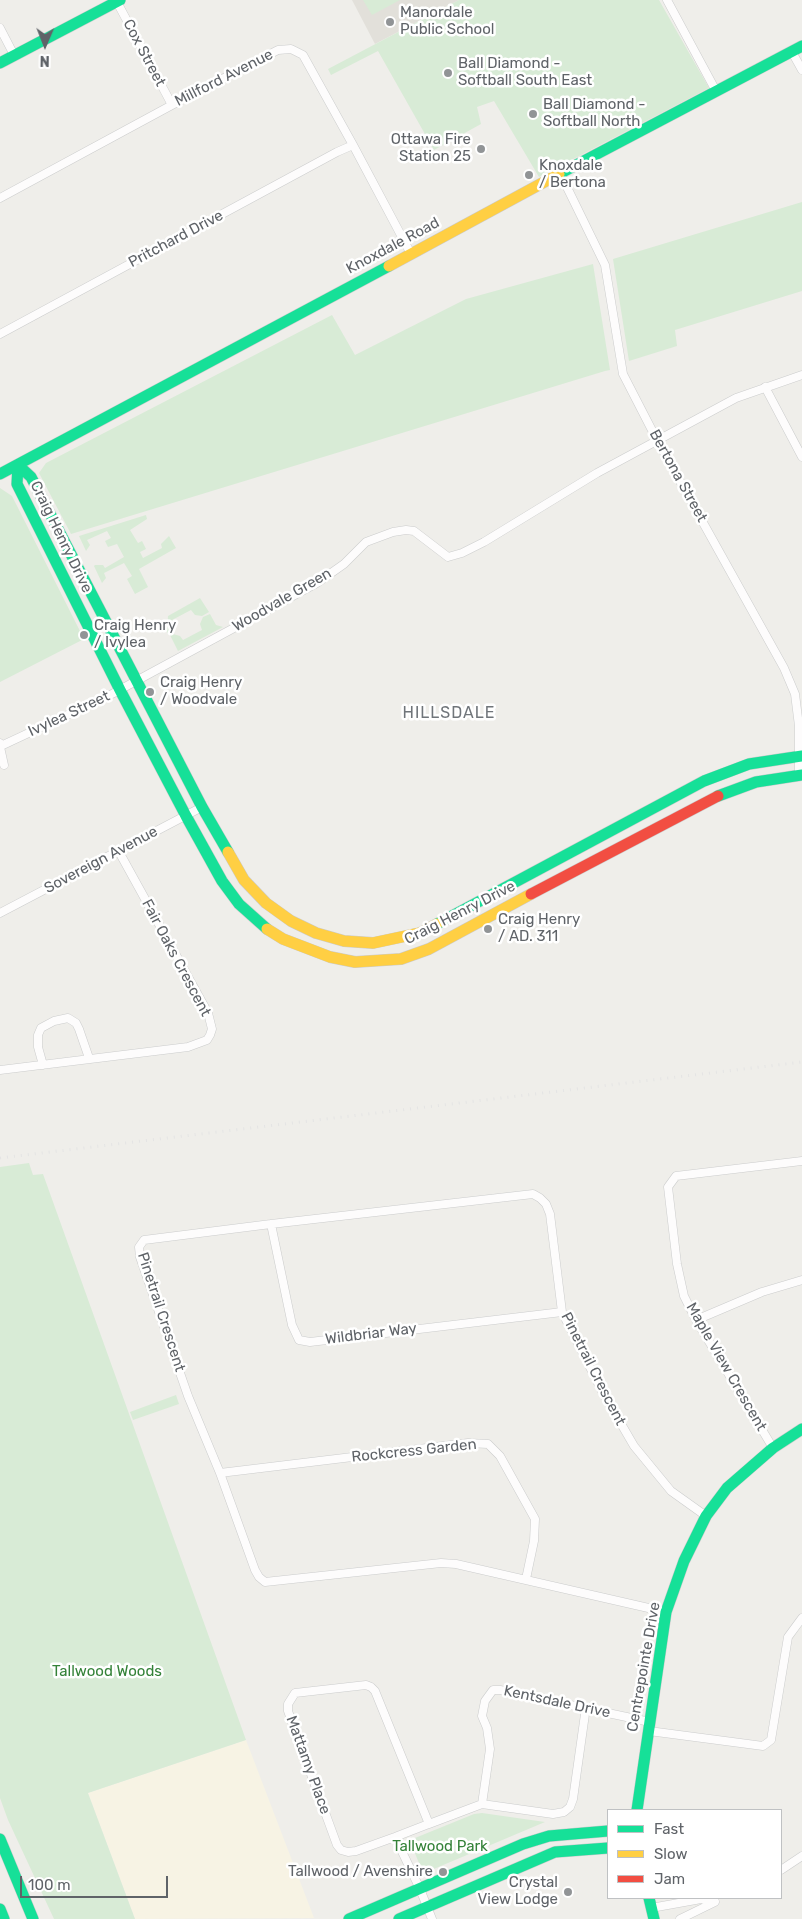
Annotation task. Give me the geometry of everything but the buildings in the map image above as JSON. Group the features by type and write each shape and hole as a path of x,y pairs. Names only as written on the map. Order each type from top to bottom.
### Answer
{"street":[{"path":"667,0 716,91"},
{"path":"0,63 119,1"},
{"name":"Cox Street","path":"119,1 172,105"},
{"path":"0,28 14,55"},
{"name":"Millford Avenue","path":"0,198 278,50 291,49 303,55 411,254"},
{"path":"797,49 802,70"},
{"name":"Knoxdale Road","path":"0,474 560,173 797,49"},
{"name":"Pritchard Drive","path":"0,334 328,156 353,145"},
{"name":"Bertona Street","path":"560,173 605,265 620,366 623,374 657,440 784,668 795,694 799,726 801,775"},
{"name":"Woodvale Green","path":"136,681 317,583 344,564 366,542 393,532 406,530 414,531 448,557 462,553 484,542 550,501 657,440 736,398 802,375"},
{"path":"765,387 802,457"},
{"name":"Craig Henry Drive","path":"18,465 31,477 202,807 244,880 266,903 291,921 316,933 344,941 373,942 420,933 704,781 749,764 801,756"},
{"name":"Craig Henry Drive","path":"18,465 17,484 120,690 222,881 240,904 260,924 283,939 330,957 355,962 401,959 429,949 712,798 756,782 801,775"},
{"name":"Ivylea Street","path":"4,765 0,745 136,681"},
{"name":"Sovereign Avenue","path":"0,913 202,807"},
{"name":"Fair Oaks Crescent","path":"0,1070 188,1047 207,1040 212,1029 208,1013 118,850"},
{"path":"43,1065 38,1047 38,1035 41,1028 54,1021 68,1018 76,1023 80,1029 89,1058"},
{"name":"Maple View Crescent","path":"773,1448 696,1320 684,1296 676,1264 668,1187 676,1176 802,1161"},
{"name":"Pinetrail Crescent","path":"666,1612 456,1564 441,1563 265,1582 259,1578 220,1473 188,1396 140,1258 139,1247 144,1240 533,1194 546,1204 550,1214 562,1312 602,1391 634,1446 671,1491 706,1516"},
{"name":"Wildbriar Way","path":"271,1224 292,1325 299,1340 310,1342 562,1312"},
{"path":"696,1320 762,1292 802,1280"},
{"name":"Centrepointe Drive","path":"637,1809 666,1612 684,1561 706,1516 727,1488 773,1448 802,1429"},
{"name":"Rockcress Garden","path":"220,1473 468,1443 488,1444 500,1456 535,1519 534,1541 526,1579"},
{"name":"Kentsdale Drive","path":"482,1804 490,1749 487,1728 482,1716 485,1701 493,1690 586,1707 649,1726 763,1746 770,1740 788,1637 802,1618"},
{"name":"Mattamy Place","path":"429,1824 375,1691 371,1687 366,1685 295,1693 288,1704 288,1711 337,1845 341,1850 348,1852 356,1851 429,1824 482,1804 553,1814 564,1812 570,1806 573,1798 586,1707"},
{"path":"348,1919 523,1844 550,1836 607,1831"},
{"path":"394,1837 420,1889 432,1919"},
{"path":"0,1839 33,1919"},
{"path":"399,1919 555,1852 607,1848"},
{"path":"782,1869 802,1856"},
{"path":"651,1908 701,1899 719,1901 680,1919"},
{"path":"0,1909 4,1919"}],"shaded area":[{"name":"Manordale Public School","path":"352,0 459,0 375,44"},
{"path":"246,1740 314,1918 135,1919 88,1793"}],"green space":[{"path":"363,0 400,0 372,15"},
{"path":"459,0 659,0 709,88 539,177 494,101 477,107 481,124 434,150 378,51 331,75 328,69"},
{"path":"802,202 802,291 675,330 677,346 629,361 613,259"},
{"path":"593,264 610,370 71,534 39,473 46,463 332,315 355,355 466,299"},
{"path":"0,488 12,496 84,639 0,682"},
{"path":"146,515 147,519 130,530 138,543 142,541 146,549 140,552 143,558 162,548 161,544 169,536 176,548 139,569 148,587 135,594 127,579 132,576 124,563 104,573 106,578 102,583 94,566 103,565 105,568 124,557 117,544 108,547 105,541 111,538 107,531 87,540 90,545 86,551 79,536"},
{"path":"200,598 209,612 202,616 195,615 191,610 172,620 174,624 172,632 167,633 168,616"},
{"path":"210,614 216,625 223,627 178,651 170,635 180,636 183,640 202,630 200,624 203,617"},
{"name":"Tallwood Woods","path":"29,1163 33,1175 43,1174 246,1740 88,1793 135,1919 54,1919 8,1820 0,1798 0,1167"},
{"path":"176,1395 179,1404 133,1420 130,1412"},
{"name":"Tallwood Park","path":"482,1813 545,1822 429,1871 421,1868 412,1846 415,1838 474,1814"}],"railway":[{"path":"0,1158 802,1062"}],"traffic: fast":[{"path":"0,63 120,0"},
{"path":"559,174 802,46"},
{"path":"0,474 389,266"},
{"path":"18,465 17,484 120,690 186,816 222,881 239,904 267,929"},
{"path":"18,465 31,477 202,807 228,852"},
{"path":"437,924 704,781 749,764 802,756"},
{"path":"718,796 756,782 802,775"},
{"path":"637,1809 666,1612 684,1561 706,1516 727,1488 773,1448 802,1429"},
{"path":"349,1919 523,1844 549,1836 607,1831"},
{"path":"0,1839 33,1919"},
{"path":"399,1919 555,1852 607,1848"},
{"path":"649,1899 654,1919"},
{"path":"0,1909 4,1919"}],"traffic: slow":[{"path":"389,266 559,174"},
{"path":"228,852 244,880 266,903 291,921 316,933 344,941 373,943 420,933 437,924"},
{"path":"267,929 283,939 330,957 355,962 401,959 429,949 531,894"}],"traffic: jam":[{"path":"531,894 718,796"}],"place":[{"name":"Manordale Public School","path":"390,22"},
{"name":"Ball Diamond - Softball South East","path":"448,73"},
{"name":"Ball Diamond - Softball North","path":"533,114"},
{"name":"Ottawa Fire Station 25","path":"481,149"},
{"name":"Knoxdale / Bertona","path":"529,175"},
{"name":"Craig Henry / Ivylea","path":"84,635"},
{"name":"Craig Henry / Woodvale","path":"150,692"},
{"name":"Craig Henry / AD. 311","path":"488,929"},
{"name":"Tallwood / Avenshire","path":"443,1872"},
{"name":"Crystal View Lodge","path":"568,1892"}],"district":[{"name":"HILLSDALE","path":"449,713"}]}
